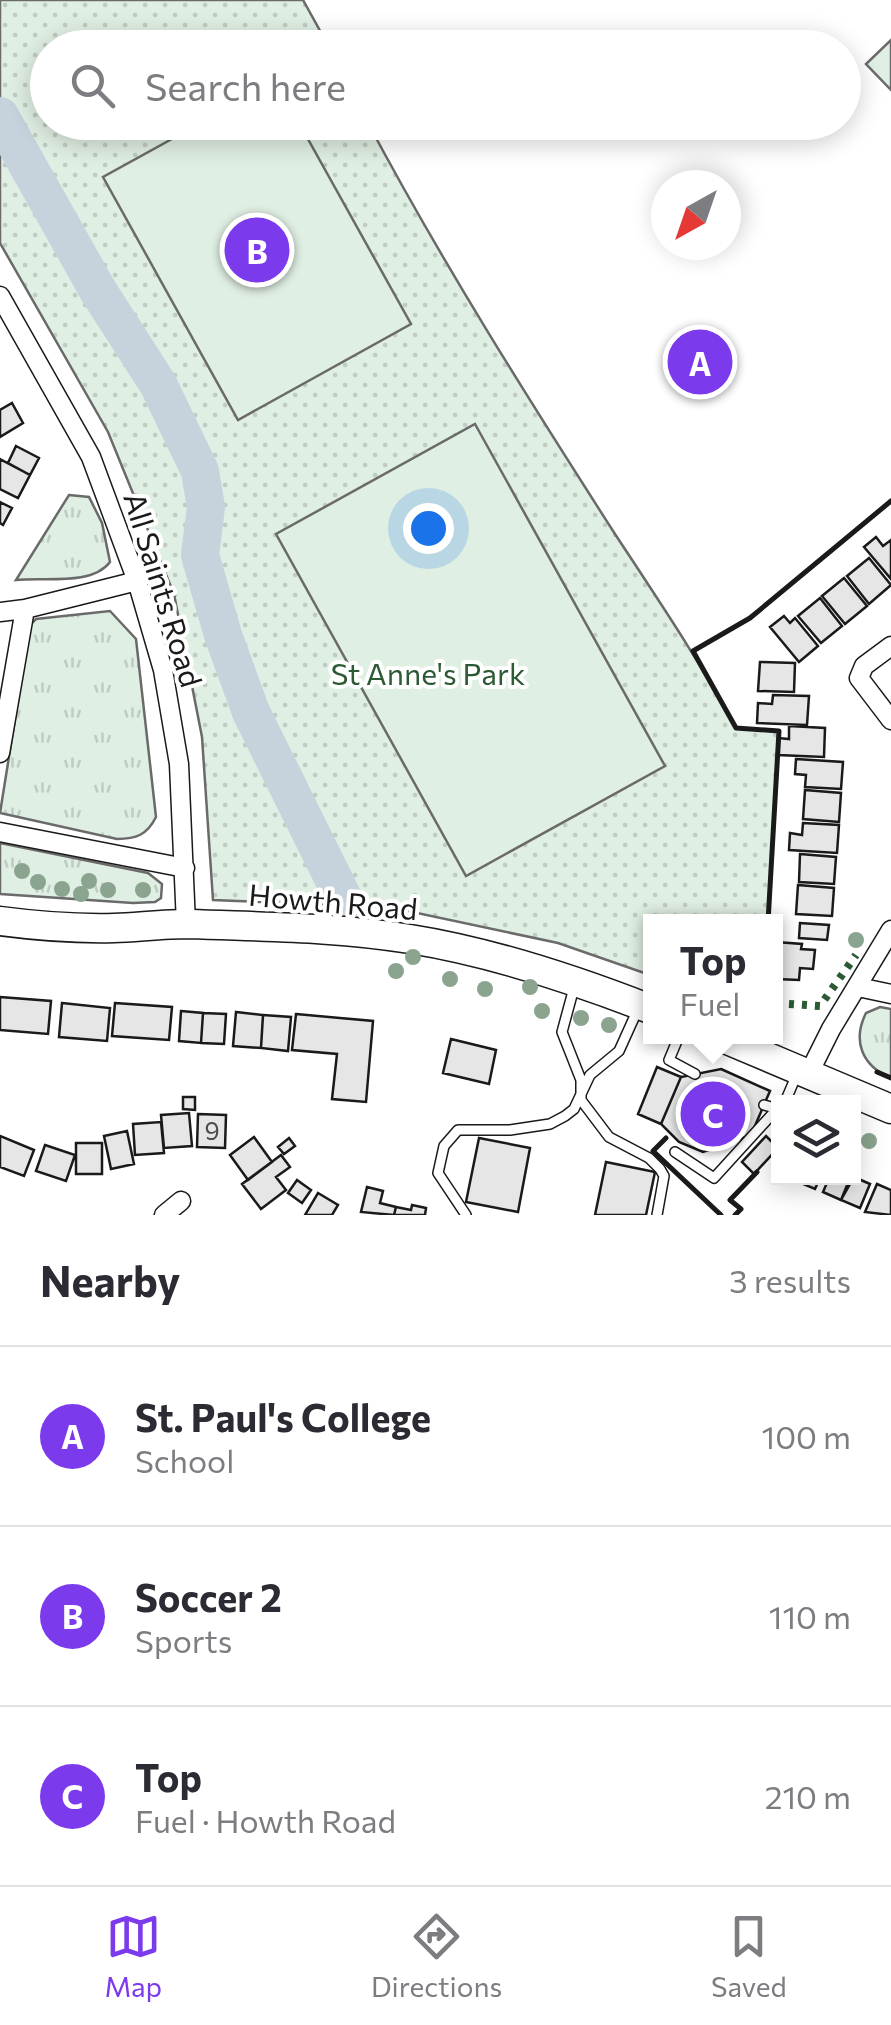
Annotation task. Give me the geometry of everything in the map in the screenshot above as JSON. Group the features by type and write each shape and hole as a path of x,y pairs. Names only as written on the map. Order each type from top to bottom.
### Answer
{"main road":[{"name":"Howth Road","path":"0,921 46,927 186,924 327,930 409,939 483,954 576,981 643,1006"},
{"path":"736,1044 891,1109"}],"street":[{"name":"All Saints Road","path":"0,296 91,457 137,581 163,670 179,764 186,924"},
{"path":"0,612 25,610 137,581"},
{"path":"0,753 25,610"},
{"path":"891,646 864,666 859,678 891,720"},
{"path":"0,832 185,868"},
{"path":"803,1073 891,930"},
{"path":"858,987 891,994"},
{"path":"164,1215 181,1201"}],"lane":[{"path":"576,981 562,1032 578,1071 584,1107 610,1136 660,1168 664,1176 656,1215"},
{"path":"466,1215 438,1173 444,1146 458,1130 510,1130 550,1124 574,1109 590,1075 619,1051 643,1010"},
{"path":"676,1044 669,1060 696,1074"},
{"path":"789,1095 803,1073"},
{"path":"764,1104 771,1107"},
{"path":"675,1152 714,1178 771,1116"}],"green space":[{"name":"St Anne's Park","path":"0,0 303,0 320,30 30,30 30,140 377,140 487,331 736,728 779,731 768,914 643,914 643,973 558,943 389,907 213,900 202,737 174,594 108,432 0,243"},
{"path":"891,40 891,90 866,64"},
{"path":"170,140 308,140 411,324 238,420 103,177"},
{"path":"475,424 665,766 466,876 276,534"},
{"path":"69,495 89,497 102,523 110,562 92,575 16,580"},
{"path":"110,611 136,639 156,817 140,835 117,839 0,813 30,625 36,619"},
{"path":"0,843 148,873 162,884 161,898 133,903 0,894"},
{"path":"880,1007 891,1009 891,1078 873,1067 860,1043 866,1013"}],"building":[{"path":"12,403 23,423 0,437 0,410"},
{"path":"16,446 39,458 30,475 8,463"},
{"path":"0,459 30,475 18,498 0,489"},
{"path":"0,502 12,508 3,525 0,523"},
{"path":"876,537 883,546 891,540 891,579 864,547"},
{"path":"869,558 891,585 869,604 847,576"},
{"path":"844,578 867,606 845,624 822,596"},
{"path":"820,598 842,626 821,643 798,616"},
{"path":"784,616 790,623 795,618 818,646 799,662 770,627"},
{"path":"760,662 795,663 794,692 758,691"},
{"path":"773,695 809,696 807,725 757,723 758,703 772,704"},
{"path":"789,726 825,728 824,757 778,755 779,738 789,739"},
{"path":"796,759 843,762 841,789 805,787 806,775 795,774"},
{"path":"805,790 841,793 839,822 803,819"},
{"path":"803,823 839,825 837,853 789,850 790,833 802,835"},
{"path":"800,854 836,857 834,884 799,882"},
{"path":"798,885 834,888 832,916 796,914"},
{"path":"800,923 829,925 827,940 799,938"},
{"path":"783,943 815,950 813,969 800,968 799,980 783,979"},
{"path":"0,997 51,1001 48,1034 0,1030"},
{"path":"62,1003 110,1008 107,1041 59,1037"},
{"path":"115,1003 172,1007 169,1040 112,1036"},
{"path":"181,1011 203,1013 201,1043 179,1041"},
{"path":"236,1012 263,1015 261,1048 233,1046"},
{"path":"203,1013 226,1014 224,1044 201,1043"},
{"path":"296,1014 373,1021 366,1102 332,1099 337,1054 292,1050"},
{"path":"263,1015 291,1017 288,1051 261,1048"},
{"path":"451,1039 496,1050 489,1084 443,1073"},
{"path":"657,1067 681,1077 661,1124 638,1114"},
{"path":"721,1069 770,1091 751,1135 703,1152 679,1142 661,1124 681,1077"},
{"path":"183,1097 195,1097 195,1110 183,1109"},
{"path":"189,1113 192,1146 164,1148 161,1115"},
{"path":"198,1114 226,1115 225,1148 197,1147"},
{"path":"161,1122 164,1153 135,1155 133,1124"},
{"path":"127,1131 134,1164 111,1169 104,1136"},
{"path":"0,1136 34,1150 24,1176 0,1167"},
{"path":"766,1136 771,1141 771,1156 754,1174 742,1162"},
{"path":"254,1137 272,1162 248,1180 230,1155"},
{"path":"289,1138 295,1146 284,1154 278,1147"},
{"path":"479,1138 530,1148 518,1212 466,1202"},
{"path":"76,1143 102,1143 102,1174 76,1174"},
{"path":"45,1145 75,1155 66,1181 36,1171"},
{"path":"281,1155 290,1167 276,1177 286,1190 261,1209 242,1184"},
{"path":"606,1162 655,1172 646,1215 595,1215"},
{"path":"297,1180 311,1190 302,1203 288,1193"},
{"path":"861,1180 870,1184 860,1208 841,1200 849,1185 861,1185"},
{"path":"877,1184 891,1190 891,1215 865,1212"},
{"path":"826,1185 847,1185 841,1200 823,1192"},
{"path":"367,1187 383,1191 380,1203 396,1207 394,1215 361,1212"},
{"path":"318,1193 338,1205 332,1215 305,1215"},
{"path":"412,1205 426,1208 425,1215 394,1215 396,1207 411,1210"}],"waterway":[{"path":"0,116 97,289 158,384 200,471 206,507 200,555 223,635 251,712 346,904"}],"hedge":[{"path":"783,1003 820,1006 856,955"}],"wall":[{"path":"768,914 779,731 736,728 693,651 750,618 891,501"},
{"path":"877,1072 891,1078"},
{"path":"666,1138 653,1151 721,1215"},
{"path":"735,1215 741,1209 730,1200 757,1172"}],"place":[{"name":"Soccer 2","path":"257,250"},
{"name":"St. Paul's College","path":"700,362"},
{"name":"Top","path":"713,1114"}]}
